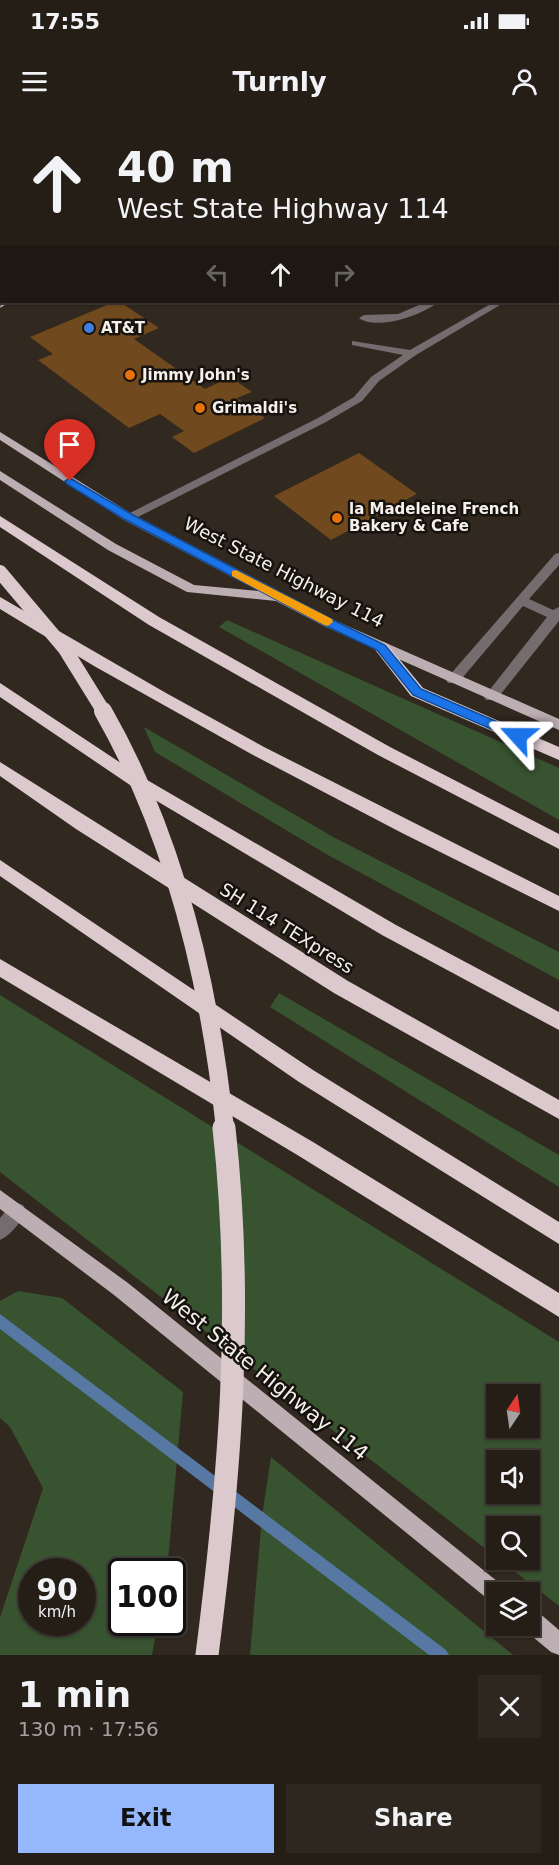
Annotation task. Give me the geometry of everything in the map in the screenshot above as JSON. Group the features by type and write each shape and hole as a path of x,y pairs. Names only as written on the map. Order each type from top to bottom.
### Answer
{"highway":[{"path":"0,521 154,621 384,751 559,842"},
{"path":"0,572 41,618 74,662 106,716 136,774 167,856 205,992 232,1199 234,1334 231,1442 207,1655"},
{"path":"0,602 62,641 238,741 454,853 559,904"},
{"path":"381,647 417,692 559,754"},
{"path":"0,689 146,787 389,930 559,1022"},
{"name":"SH 114 TEXpress","path":"0,768 82,824 341,987 559,1110"},
{"path":"0,867 306,1076 559,1234"},
{"path":"0,967 306,1149 559,1306"}],"main road":[{"name":"West State Highway 114","path":"0,435 128,517 283,598 381,647 559,725"},
{"path":"0,475 112,547 191,589 283,598"},
{"name":"West State Highway 114","path":"0,1198 121,1289 486,1585"},
{"path":"540,1628 559,1644"}],"street":[{"path":"364,318 385,321 402,318 431,303"},
{"path":"128,517 322,420 358,399 375,379 411,353 498,303"},
{"path":"356,343 411,353"},
{"path":"453,680 559,557"},
{"path":"491,696 558,615 522,601"},
{"path":"0,1231 17,1211"}],"green space":[{"path":"227,620 559,768 559,820 219,627"},
{"path":"144,727 335,838 559,952 559,980 326,854 155,752"},
{"path":"279,993 559,1155 559,1187 270,1007"},
{"path":"0,995 559,1342 559,1606 540,1591 540,1582 528,1582 513,1570 540,1570 540,1516 486,1516 486,1549 0,1172"},
{"path":"18,1291 62,1298 183,1392 168,1558 108,1558 108,1636 156,1636 152,1655 0,1655 0,1617 18,1563 18,1636 96,1636 96,1558 20,1558 43,1488 10,1427 0,1418 0,1301"},
{"path":"271,1457 486,1633 486,1636 490,1636 513,1655 250,1655 262,1516"}],"building":[{"path":"112,303 122,303 159,328 134,339 205,389 230,377 252,392 237,398 265,418 194,453 172,437 184,431 160,414 129,428 38,360 53,354 30,337"},
{"name":"la Madeleine French Bakery & Cafe","path":"359,453 417,494 331,540 274,496"}],"waterway":[{"path":"0,1321 441,1655"}],"slow traffic":[{"path":"236,573 328,622"}],"place":[{"name":"AT&T","path":"89,328"},
{"name":"Jimmy John's","path":"130,375"},
{"name":"Grimaldi's","path":"200,408"},
{"name":"la Madeleine French Bakery & Cafe","path":"337,518"}],"route":[{"path":"70,481 128,517 331,624 381,647 417,692 518,736"}]}
